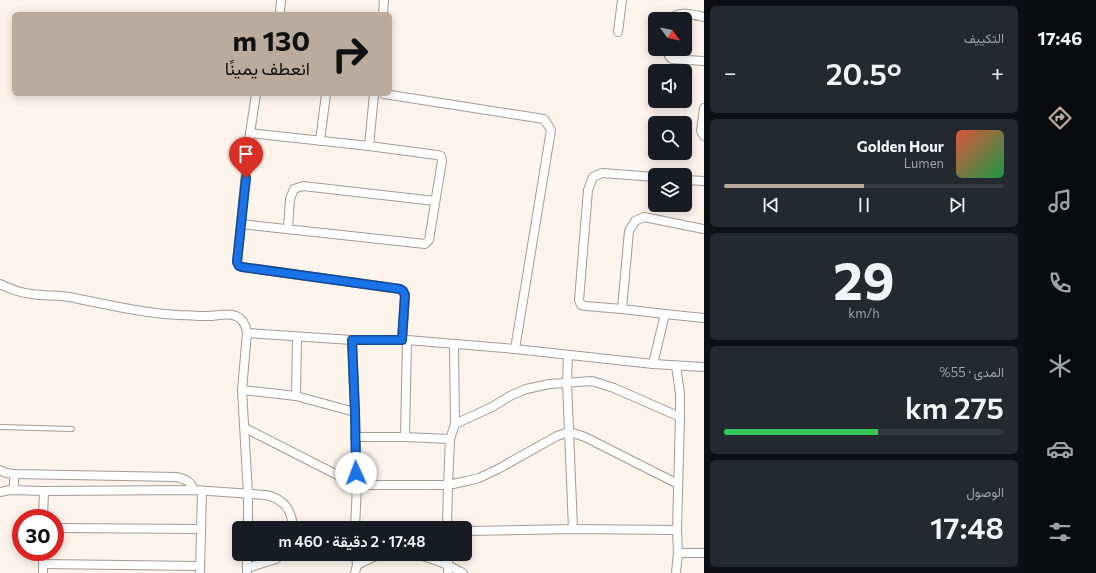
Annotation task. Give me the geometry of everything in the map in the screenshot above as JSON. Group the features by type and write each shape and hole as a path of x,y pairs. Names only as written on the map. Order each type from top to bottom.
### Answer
{"street":[{"path":"280,12 281,0"},
{"path":"382,12 384,0"},
{"path":"618,32 622,0"},
{"path":"692,15 704,17"},
{"path":"669,56 672,59 704,61"},
{"path":"392,95 544,119 551,130 516,349"},
{"path":"256,96 250,133 237,262 239,266 242,267 400,289 403,291 405,295 405,437"},
{"path":"320,141 326,96"},
{"path":"369,146 374,96"},
{"path":"704,108 700,131 704,136"},
{"path":"241,224 425,244 429,240 442,160 440,156 437,155 250,133"},
{"path":"648,176 602,172 593,177 588,190 579,300 582,305 586,306 704,318"},
{"path":"692,180 704,181"},
{"path":"288,230 290,199 294,189 303,186 435,201"},
{"path":"622,309 629,231 635,222 644,218 704,229"},
{"path":"0,284 32,294 66,296 144,311 175,315 206,316 229,314 242,320 245,324 247,333 242,390 248,494 248,521"},
{"path":"653,364 665,314"},
{"path":"247,333 352,340 404,340 516,349 653,364 704,367"},
{"path":"296,396 297,337"},
{"path":"352,340 357,485 355,521"},
{"path":"448,521 450,439 455,424 454,344"},
{"path":"568,355 567,382 573,528"},
{"path":"676,366 680,393 677,530 678,553 676,573"},
{"path":"455,424 526,389 550,384 592,381 680,417"},
{"path":"242,390 296,396 355,412"},
{"path":"244,428 357,485 448,485 468,481 498,470 557,436 569,432 585,437 678,484"},
{"path":"355,437 450,439"},
{"path":"0,470 6,473 14,474 176,477 191,482 198,490 201,529 200,570 43,564 43,573"},
{"path":"14,474 14,490"},
{"path":"0,492 6,490 198,490 266,495 275,497 281,501 286,506 292,521"},
{"path":"43,509 44,491"},
{"path":"64,528 201,529"},
{"path":"472,531 573,528 677,530"},
{"path":"678,553 704,553"},
{"path":"247,571 271,561"},
{"path":"356,569 369,561"},
{"path":"435,561 448,569 463,573"}],"lane":[{"path":"0,427 72,429"}],"route":[{"path":"246,178 237,262 239,266 400,289 405,295 402,340 352,340 356,473"}]}
